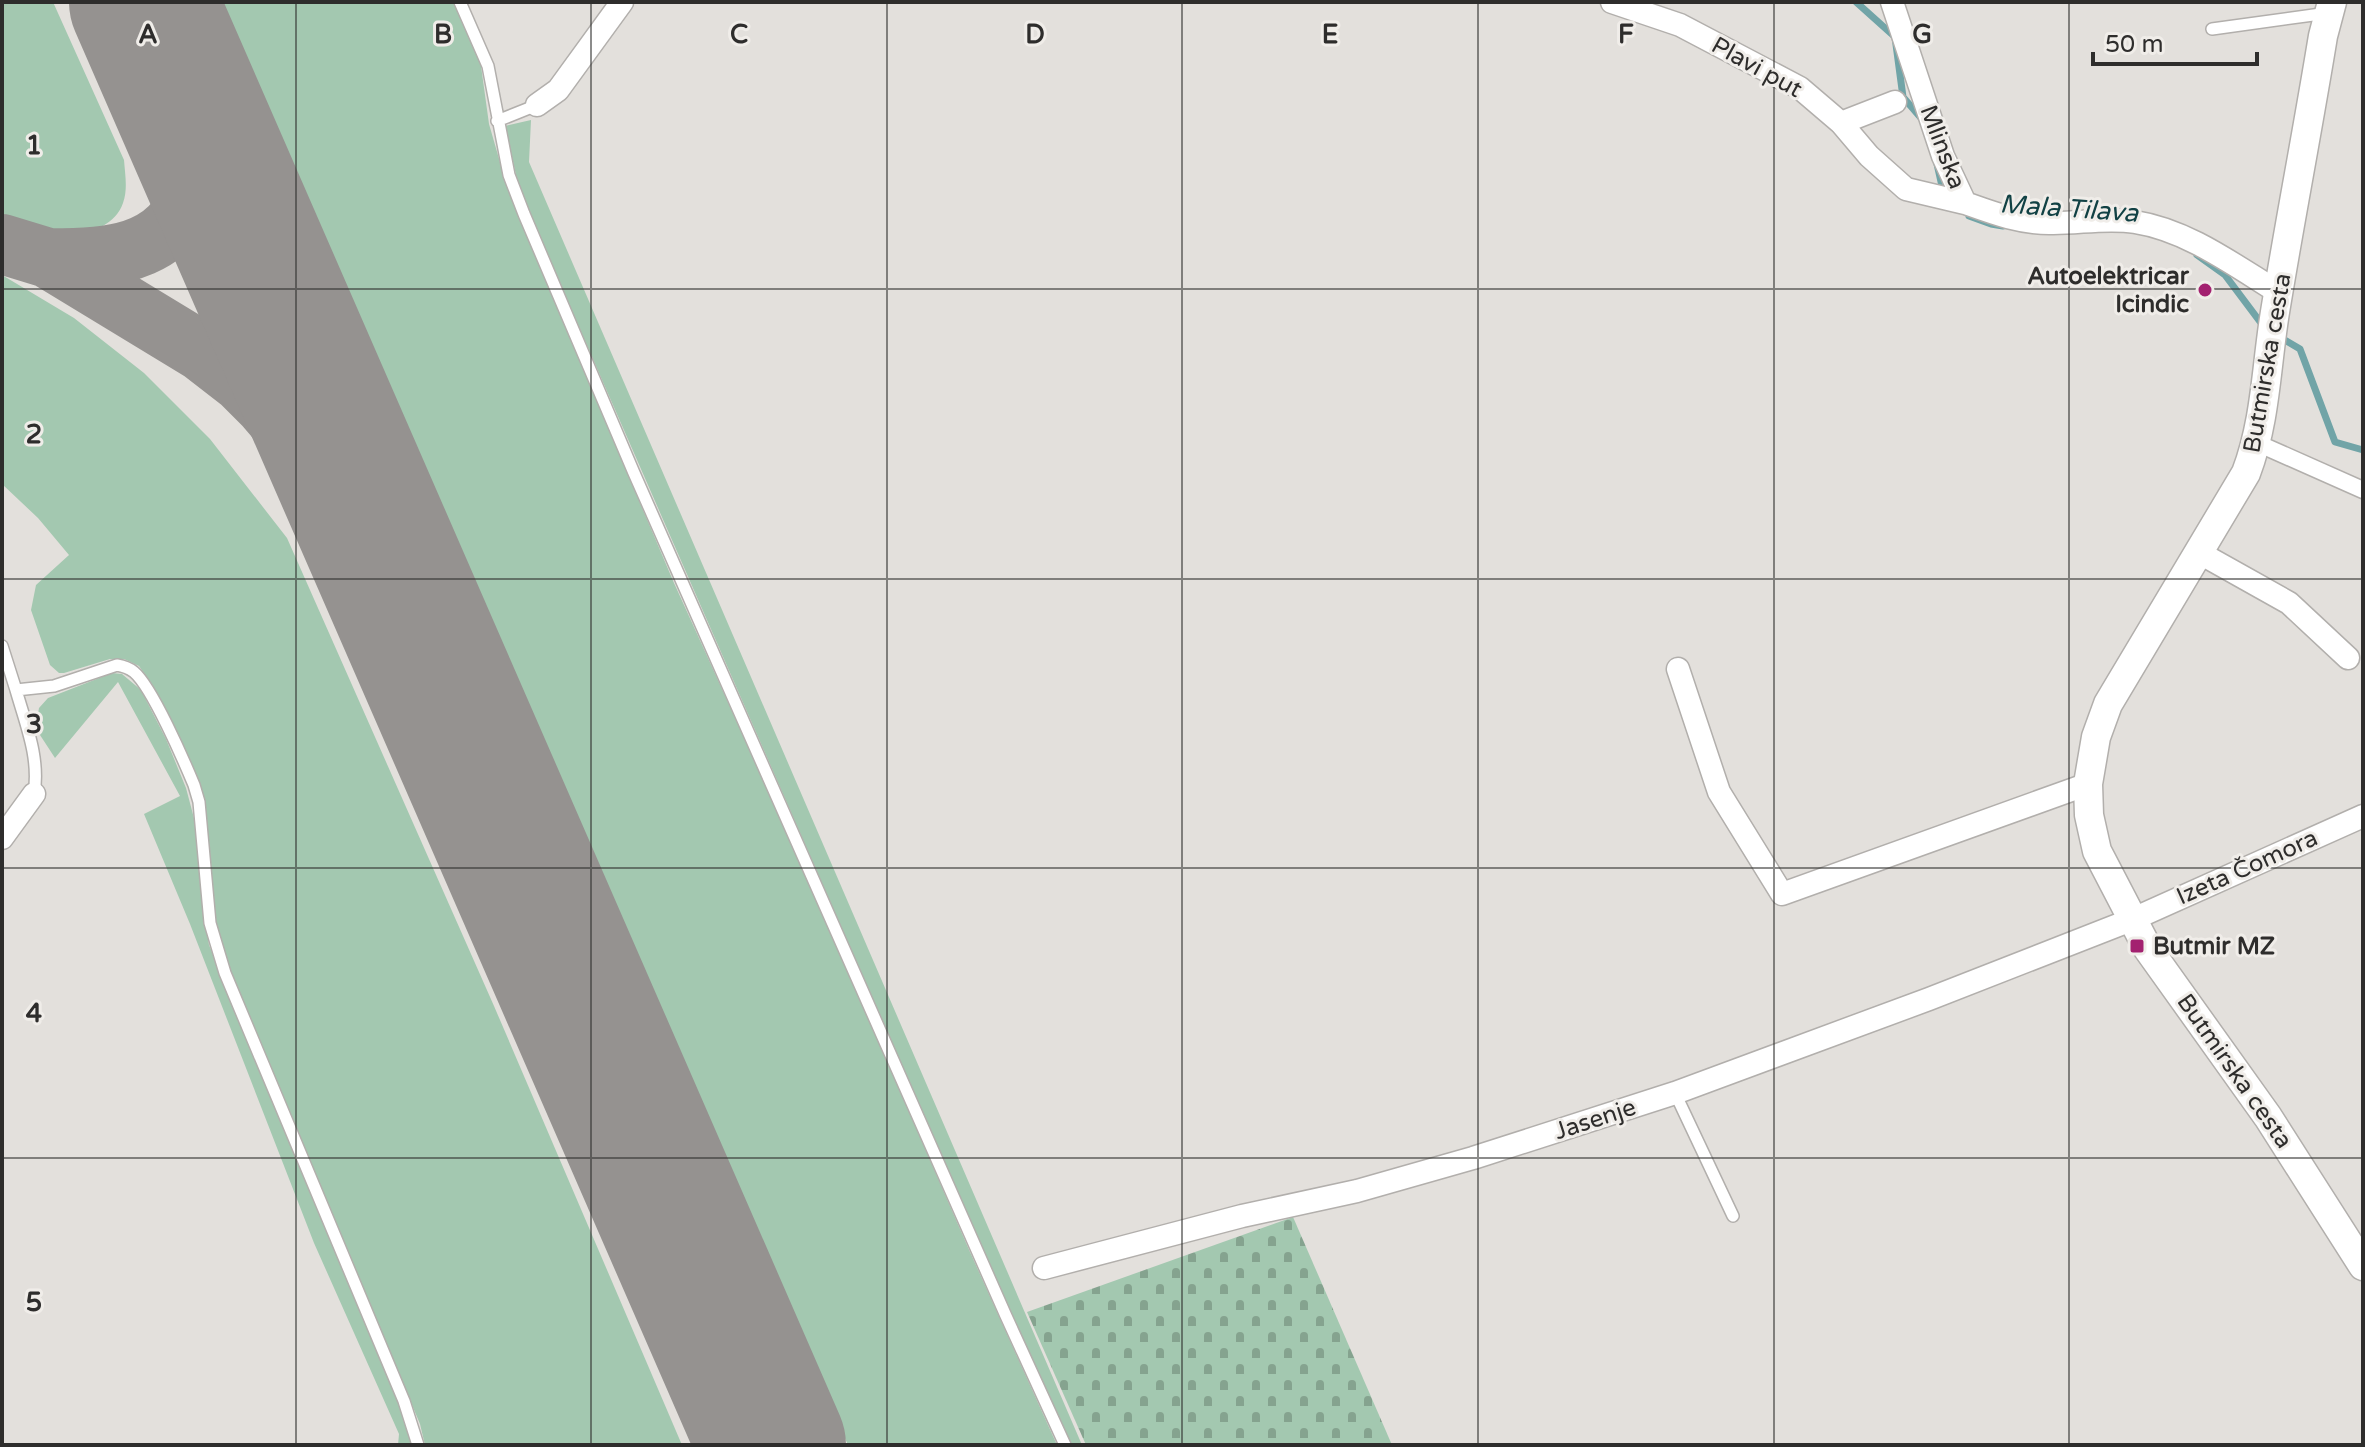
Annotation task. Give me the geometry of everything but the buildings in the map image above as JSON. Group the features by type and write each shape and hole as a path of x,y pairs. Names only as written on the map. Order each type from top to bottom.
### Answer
{"street":[{"path":"537,105 558,90 622,2"},
{"name":"Plavi put","path":"1612,2 1680,25 1800,88 1841,123 1869,156 1906,189 1958,201"},
{"name":"Mlinska","path":"1892,2 1958,201 2019,221 2136,222 2160,229 2202,247 2276,304"},
{"name":"Butmirska cesta","path":"2330,8 2276,304 2265,405 2257,443 2246,473 2108,704 2096,737 2088,784 2089,815 2097,851 2131,920 2148,949 2268,1117 2363,1266"},
{"path":"1841,123 1895,102"},
{"path":"2257,443 2363,490"},
{"path":"2198,552 2289,603 2348,658"},
{"path":"1678,669 1719,792 1782,894 2088,784"},
{"path":"2,838 34,794"},
{"name":"Izeta Čomora","path":"2131,920 2363,816"},
{"name":"Jasenje","path":"1044,1268 1242,1216 1371,1187 1473,1158 1675,1093 2131,920"}],"lane":[{"path":"460,2 488,66 509,175 524,214 634,473 1065,1445"},
{"path":"2212,29 2330,8"},
{"path":"497,121 537,105"},
{"path":"2,646 36,760 38,774 34,794"},
{"path":"16,690 54,686 117,665 135,672 153,700 186,766 199,802 210,923 221,962 404,1401 418,1445"},
{"path":"1675,1093 1733,1216"}],"green space":[{"path":"2,2 53,2 124,160 126,187 123,203 106,224 89,232 61,233 2,215"},
{"path":"209,2 455,2 481,66 489,124 504,176 530,243 674,583 1057,1445 848,1445 594,883 372,365"},
{"path":"531,120 529,162 1082,1445 1070,1445 1005,1302 547,254 518,184 505,126"},
{"path":"2,275 74,318 144,373 210,439 287,538 494,1006 682,1445 425,1445 420,1424 227,963 216,924 202,790 196,774 153,686 139,666 124,659 110,659 59,673 50,665 31,610 36,585 69,555 38,518 2,484"},
{"path":"112,673 122,674 141,690 186,788 195,822 209,945 403,1415 412,1445 398,1445 399,1434 314,1243 144,814 180,796 118,682 55,758 35,731 39,708 48,698"},
{"path":"1293,1217 1392,1445 1086,1445 1027,1312"}],"waterway":[{"name":"Mala Tilava","path":"1856,2 1895,37 1903,97 1921,118"},
{"name":"Mala Tilava","path":"1937,164 1944,195"},
{"name":"Mala Tilava","path":"1969,216 2003,226"},
{"name":"Mala Tilava","path":"2197,255 2225,275 2264,327"},
{"name":"Mala Tilava","path":"2278,336 2300,349 2335,442 2363,450"}],"taxiway":[{"path":"48,258 98,257 121,253 161,235 177,219 189,199 198,166 196,123"},
{"path":"2,244 48,258 201,351 241,382 376,537"}],"runway":[{"path":"143,2 772,1445"}],"place":[{"name":"Autoelektricar Icindic","path":"2205,290"},
{"name":"Butmir MZ","path":"2137,946"}]}
